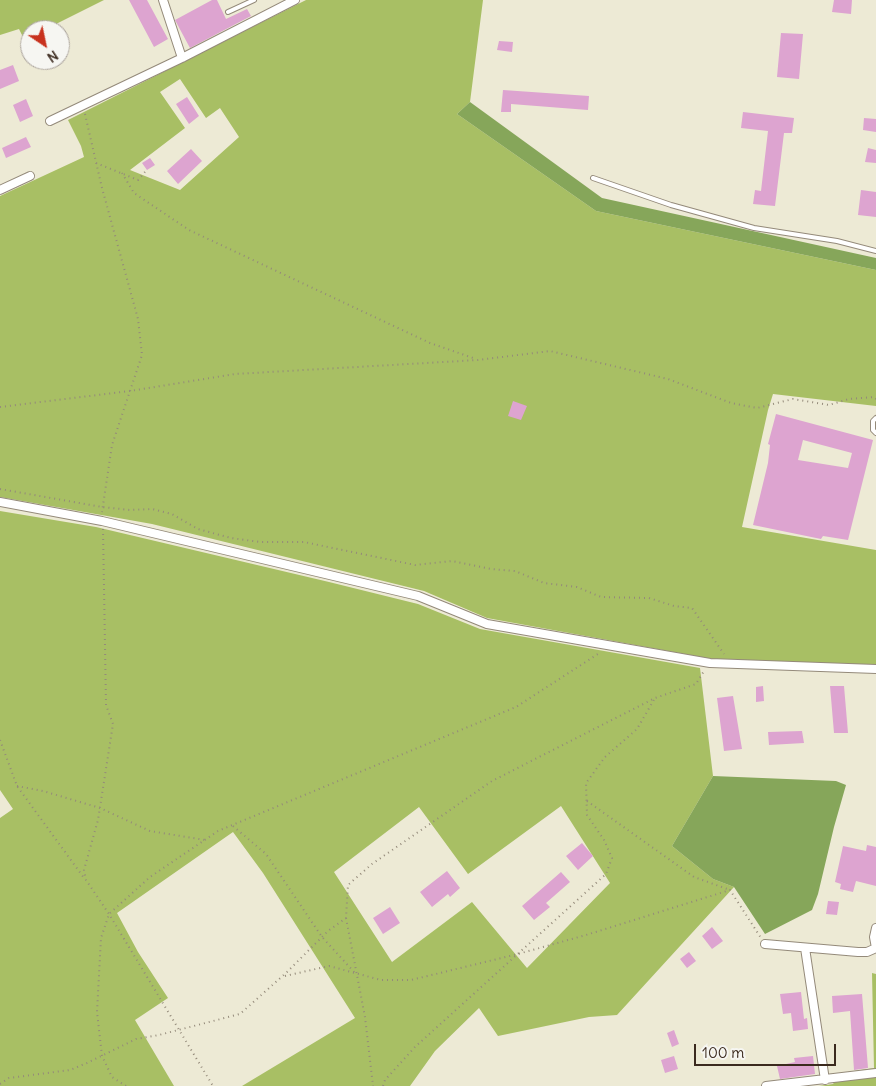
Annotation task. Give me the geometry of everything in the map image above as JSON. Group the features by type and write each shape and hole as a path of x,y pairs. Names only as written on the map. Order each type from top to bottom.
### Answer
{"street":[{"path":"162,0 182,58"},
{"path":"50,121 182,58 295,0"},
{"path":"0,190 30,176"},
{"path":"0,502 102,521 418,596 486,624 710,663 876,670"},
{"path":"765,944 867,952 876,948 874,938 876,928"},
{"path":"805,948 825,1080"},
{"path":"766,1086 876,1073"},
{"path":"835,1079 843,1086"}],"lane":[{"path":"228,12 254,0"},
{"path":"594,178 672,205 754,228 837,241 876,251"},
{"path":"837,234 837,241"},
{"path":"876,418 873,422 873,430 876,433"}],"path":[{"path":"82,107 138,319 142,355 112,446 102,507 106,705 113,724 100,808 84,870 86,880"},
{"path":"96,163 138,180 145,172"},
{"path":"122,173 134,193 189,230 430,343 478,360"},
{"path":"0,407 130,391 235,374 478,360 550,351 668,379 731,404 757,408 793,399 829,406 850,399 875,398"},
{"path":"0,489 102,507 162,511 172,514 198,529 231,538 260,542 304,542 415,565 452,561 515,572 544,583 577,587 601,597 649,598 674,606 692,608 730,663"},
{"path":"126,1086 112,1077 102,1056 96,1012 101,938 109,914 150,877 218,831 516,707 609,646"},
{"path":"373,1086 365,1017 355,973 346,918 348,885 372,864 492,781 656,698 696,684 710,663"},
{"path":"383,1086 385,1080 415,1047 606,874 612,858 604,840 587,815 586,783 604,757 637,728 656,698"},
{"path":"0,740 17,786 109,914 212,1086"},
{"path":"17,786 43,791 100,808 150,832 205,840"},
{"path":"587,801 694,877 730,890 765,944"},
{"path":"232,825 266,854 322,937 355,973"},
{"path":"283,976 329,966 381,980 411,980 586,935 730,890"},
{"path":"0,1084 9,1078 70,1070 136,1038 159,1035 178,1028 240,1014 283,976 322,937 346,918"}],"green space":[{"path":"0,0 104,0 64,20 20,20 20,31 19,29 0,35"},
{"path":"306,0 483,0 470,102 457,114 596,211 876,270 876,406 773,394 742,527 876,550 876,665 712,659 487,618 424,591 152,524 0,497 0,196 84,157 81,146 68,120","holes":["180,79 206,118 220,108 239,137 180,190 130,170 185,128 160,92"]},
{"path":"470,102 602,198 876,258 876,270 596,211 457,114"},
{"path":"0,511 96,527 329,582 418,604 480,629 700,668 713,776 672,846 713,879 734,887 617,1015 589,1017 498,1036 479,1008 435,1051 410,1086 242,1086 355,1018 263,873 233,832 117,913 138,952 168,998 135,1020 174,1086 0,1086 0,818 13,809 0,790","holes":["561,806 610,883 527,968 472,902 392,962 334,872 419,807 468,874"]},
{"path":"713,776 836,781 846,785 818,894 812,910 765,934 734,887 713,879 672,846"},
{"path":"872,973 876,974 876,1086 819,1086 833,1084 841,1073 874,1068"}],"building":[{"path":"129,0 147,0 168,39 154,47"},
{"path":"212,0 217,0 226,19 247,9 251,16 190,48 175,20"},
{"path":"834,0 852,0 851,14 832,12"},
{"path":"781,33 803,34 799,79 777,77"},
{"path":"499,41 513,42 512,52 497,50"},
{"path":"13,65 19,81 0,89 0,70"},
{"path":"503,90 589,96 588,110 511,104 511,112 501,112"},
{"path":"187,97 199,116 189,124 176,104"},
{"path":"26,99 33,116 20,122 13,105"},
{"path":"743,112 794,118 792,133 784,133 775,206 753,204 755,190 761,191 768,131 741,128"},
{"path":"864,118 876,119 876,132 863,130"},
{"path":"26,137 31,147 6,158 2,148"},
{"path":"868,148 876,150 876,163 865,162"},
{"path":"191,149 202,161 178,184 167,171"},
{"path":"150,158 155,165 147,170 142,163"},
{"path":"861,190 876,192 876,217 858,215"},
{"path":"513,401 527,406 521,420 508,416"},
{"path":"776,414 873,440 848,540 823,536 821,539 753,525 768,463 770,445 768,444","holes":["803,440 852,453 848,468 798,460"]},
{"path":"763,686 764,701 756,702 756,687"},
{"path":"830,686 844,686 848,733 834,733"},
{"path":"733,696 742,749 724,751 717,698"},
{"path":"802,731 804,743 769,745 768,732"},
{"path":"582,843 593,856 578,870 566,856"},
{"path":"867,845 876,847 876,886 856,881 853,892 840,889 841,884 835,882 843,846 866,851"},
{"path":"447,871 460,888 450,897 448,894 432,907 420,892"},
{"path":"561,872 570,882 546,903 550,907 534,920 522,906"},
{"path":"828,901 839,902 837,915 826,914"},
{"path":"390,907 400,923 383,934 373,918"},
{"path":"712,927 723,941 712,949 702,936"},
{"path":"689,952 696,961 687,968 680,959"},
{"path":"801,992 804,1019 807,1018 808,1029 793,1031 791,1013 783,1014 780,994"},
{"path":"862,994 868,1068 854,1070 850,1011 833,1013 832,996"},
{"path":"674,1030 679,1044 672,1047 667,1033"},
{"path":"674,1056 678,1069 665,1073 661,1060"},
{"path":"813,1056 815,1074 780,1079 777,1066 795,1062 794,1058"}]}
